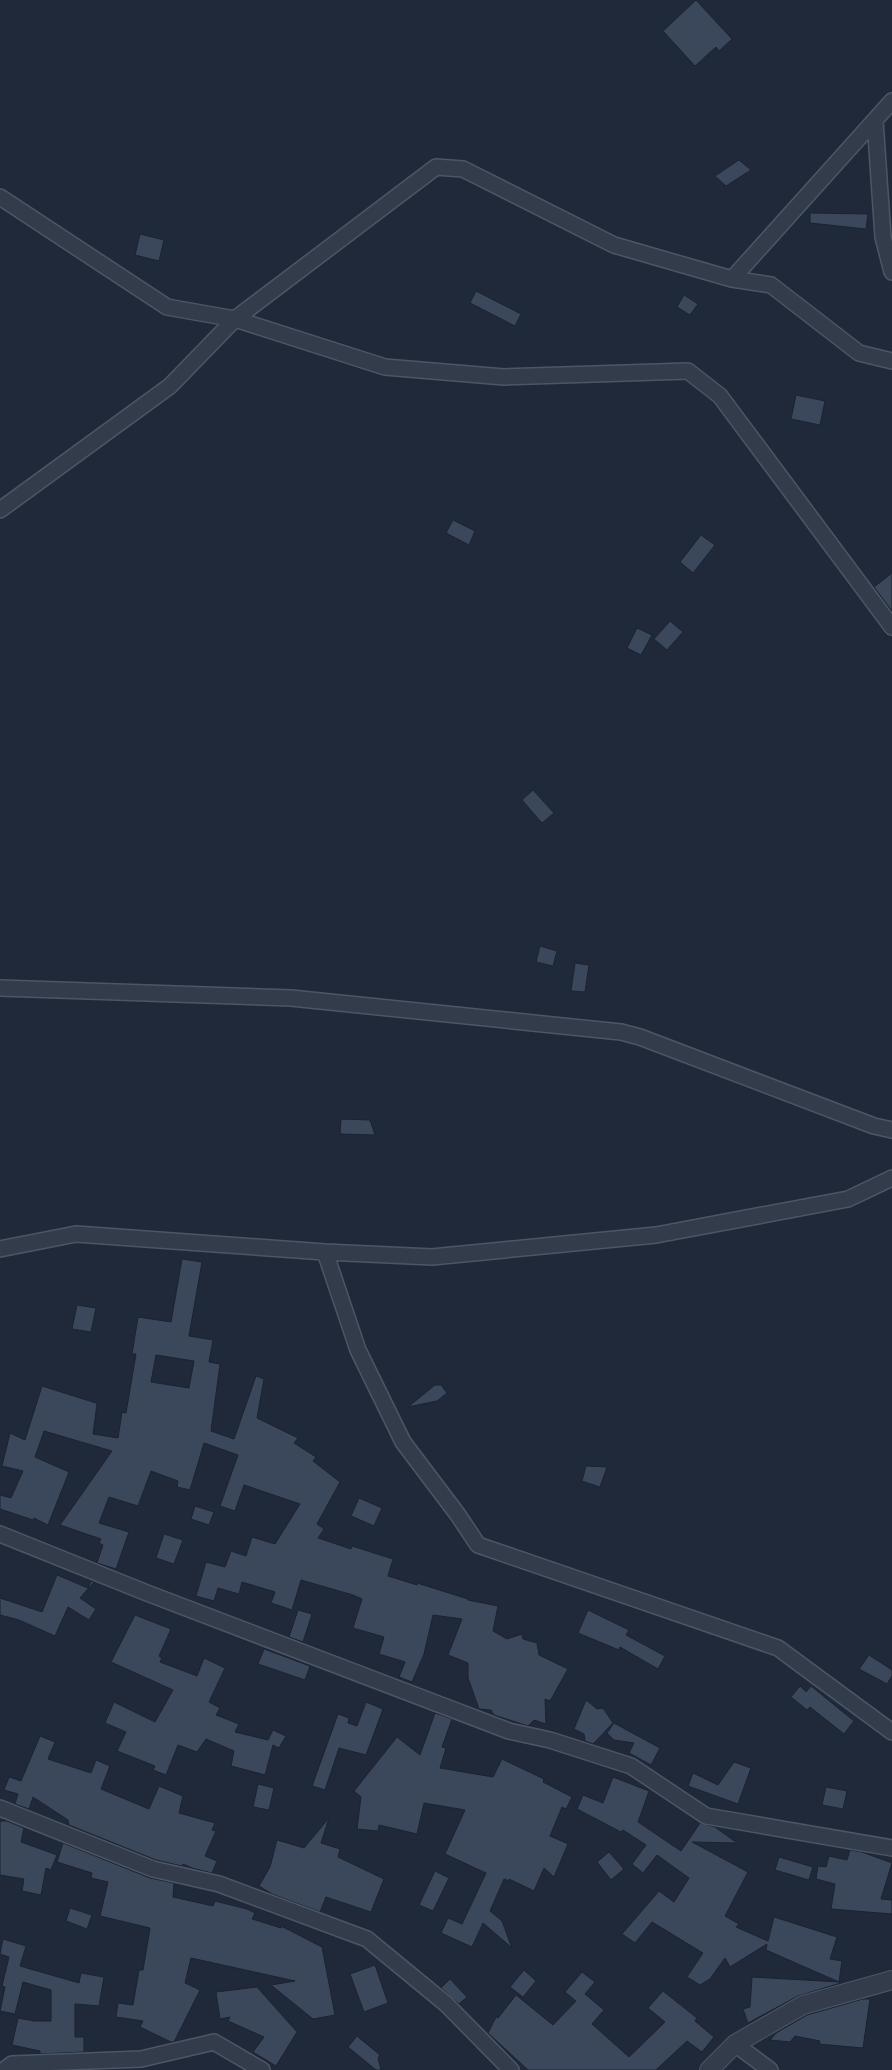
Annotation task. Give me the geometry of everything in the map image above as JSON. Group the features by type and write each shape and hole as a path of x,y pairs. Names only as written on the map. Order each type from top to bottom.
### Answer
{"street":[{"path":"732,279 892,101"},
{"path":"875,120 882,238 892,272"},
{"path":"0,510 170,386 234,319 436,167 464,169 614,245 732,279 771,285 859,353 892,360"},
{"path":"0,197 167,307 234,319 385,367 504,378 688,371 720,396 892,627"},
{"path":"0,988 291,998 620,1032 640,1037 865,1122 892,1130"},
{"path":"0,1249 76,1234 325,1252 432,1257 656,1235 848,1199 892,1178"},
{"path":"325,1252 358,1350 403,1442 478,1545 778,1648 892,1732"},
{"path":"0,1534 148,1593 509,1731 550,1740 631,1766 706,1816 892,1848"},
{"path":"0,1808 153,1869 219,1884 367,1940 446,2004 511,2070"},
{"path":"709,2070 735,2044 802,2005 892,1980"},
{"path":"4,2070 12,2064 140,2059 214,2042 262,2070"},
{"path":"735,2044 770,2070"}],"building":[{"path":"696,0 732,39 719,51 716,47 695,66 663,31"},
{"path":"739,160 751,170 726,186 715,176"},
{"path":"810,213 868,214 866,229 810,223"},
{"path":"140,234 164,240 159,261 135,255"},
{"path":"476,291 521,314 515,326 470,303"},
{"path":"684,295 698,304 690,315 677,307"},
{"path":"796,395 825,401 820,425 791,419"},
{"path":"453,520 475,531 469,545 446,533"},
{"path":"701,535 715,545 693,573 680,562"},
{"path":"892,573 892,611 874,587"},
{"path":"670,621 683,632 667,650 654,639"},
{"path":"637,628 652,635 641,655 627,648"},
{"path":"533,790 554,813 542,823 522,800"},
{"path":"540,946 557,951 553,966 536,962"},
{"path":"575,963 589,965 585,992 571,991"},
{"path":"341,1119 370,1120 375,1135 340,1134"},
{"path":"182,1259 202,1262 189,1336 213,1340 209,1362 220,1364 211,1431 234,1439 256,1376 264,1379 257,1418 298,1438 294,1443 316,1457 313,1461 340,1482 317,1524 324,1529 318,1538 351,1549 352,1546 393,1559 388,1576 417,1585 417,1583 468,1600 498,1606 493,1631 507,1639 522,1634 523,1639 537,1643 539,1655 568,1669 550,1701 545,1699 546,1724 534,1720 528,1726 494,1715 491,1710 479,1709 468,1678 468,1663 448,1655 462,1619 433,1615 424,1654 412,1682 399,1677 405,1662 379,1654 384,1637 353,1628 362,1599 353,1595 301,1580 292,1610 271,1603 275,1592 242,1582 239,1594 218,1588 214,1601 196,1596 206,1562 225,1567 231,1551 246,1556 252,1537 275,1544 300,1504 244,1485 235,1511 220,1506 238,1455 204,1443 190,1490 177,1487 178,1481 151,1471 138,1506 109,1497 99,1523 129,1532 116,1569 97,1563 103,1545 99,1543 101,1539 60,1525 112,1451 44,1431 35,1457 69,1472 48,1525 34,1518 33,1520 0,1509 0,1495 11,1498 23,1471 2,1466 10,1433 25,1440 42,1386 96,1403 93,1434 118,1438 122,1412 126,1413 136,1354 132,1354 138,1317 171,1322","holes":["156,1355 194,1361 189,1388 151,1382"]},
{"path":"77,1305 96,1308 91,1332 72,1329"},
{"path":"435,1385 441,1385 447,1393 437,1401 408,1407"},
{"path":"586,1466 607,1467 600,1487 582,1481"},
{"path":"359,1498 382,1508 374,1526 351,1516"},
{"path":"195,1506 214,1512 209,1525 191,1519"},
{"path":"164,1534 183,1540 174,1564 156,1558"},
{"path":"57,1575 88,1588 91,1581 94,1582 80,1598 96,1609 89,1620 68,1607 55,1636 19,1620 0,1615 0,1598 42,1612"},
{"path":"298,1610 312,1614 303,1642 289,1637"},
{"path":"588,1610 629,1630 626,1635 665,1656 658,1669 620,1647 619,1650 578,1633"},
{"path":"135,1615 171,1629 159,1656 162,1658 160,1662 197,1676 204,1658 225,1668 209,1702 220,1708 216,1715 239,1724 235,1732 268,1740 273,1730 286,1736 279,1748 273,1745 265,1775 231,1766 234,1751 206,1739 197,1752 178,1745 166,1775 153,1770 155,1766 117,1751 126,1732 105,1723 114,1702 155,1722 173,1690 111,1662"},
{"path":"264,1649 310,1666 305,1680 258,1664"},
{"path":"869,1655 892,1670 892,1676 887,1684 859,1669"},
{"path":"800,1686 806,1692 811,1686 854,1721 844,1734 810,1707 807,1710 791,1697"},
{"path":"586,1700 597,1709 603,1708 613,1723 593,1744 585,1741 584,1734 574,1729"},
{"path":"366,1702 383,1709 366,1755 339,1748 325,1790 312,1786 338,1714 349,1718 348,1723 357,1726"},
{"path":"435,1713 452,1719 442,1747 446,1748 440,1768 493,1777 502,1759 544,1779 543,1782 572,1797 566,1809 562,1807 550,1836 568,1844 554,1877 544,1868 534,1891 509,1879 509,1881 504,1879 490,1911 502,1921 512,1948 483,1923 472,1947 441,1933 448,1918 462,1924 486,1873 445,1854 465,1810 424,1803 417,1834 379,1825 378,1831 357,1829 361,1797 354,1791 397,1737 420,1755"},
{"path":"614,1723 660,1748 651,1765 629,1753 634,1743 614,1740 607,1733"},
{"path":"40,1736 55,1742 48,1759 91,1773 96,1760 110,1766 101,1789 149,1809 159,1786 183,1796 179,1813 215,1823 212,1830 216,1831 205,1856 217,1861 212,1873 183,1864 182,1866 156,1860 69,1825 68,1820 33,1797 29,1809 15,1804 18,1794 4,1790 9,1777 21,1781"},
{"path":"734,1762 751,1768 738,1804 688,1786 693,1773 718,1785"},
{"path":"613,1777 649,1791 638,1822 681,1851 700,1823 715,1827 737,1843 692,1842 748,1872 725,1916 739,1924 736,1927 768,1941 774,1917 837,1937 830,1959 842,1961 839,1982 766,1950 767,1944 730,1967 725,1958 710,1979 700,1985 687,1977 703,1953 652,1922 635,1943 622,1934 659,1891 674,1902 689,1878 657,1855 643,1873 632,1864 646,1845 623,1830 621,1832 577,1809 583,1795 603,1803"},
{"path":"258,1784 274,1788 269,1810 253,1807"},
{"path":"826,1787 847,1791 843,1809 822,1805"},
{"path":"329,1818 321,1843 340,1849 338,1857 384,1879 371,1912 326,1897 320,1912 272,1894 259,1886 270,1867 277,1840 304,1848"},
{"path":"0,1821 7,1821 24,1828 21,1842 57,1855 51,1870 46,1868 41,1895 22,1891 24,1879 0,1875"},
{"path":"63,1843 150,1878 174,1883 173,1897 213,1906 215,1901 247,1909 255,1913 252,1919 281,1928 281,1926 322,1947 335,2015 313,2019 271,1985 295,1981 191,1958 185,1983 200,1990 174,2042 140,2027 143,2021 116,2017 118,2003 133,2005 139,1970 143,1970 150,1928 100,1916 108,1882 91,1878 92,1873 57,1862"},
{"path":"850,1850 862,1852 892,1863 881,1899 892,1900 892,1914 831,1909 835,1884 816,1879 818,1866 826,1867 829,1856 847,1860"},
{"path":"609,1852 624,1869 611,1880 597,1862"},
{"path":"779,1857 813,1867 809,1880 775,1870"},
{"path":"435,1871 449,1878 433,1911 419,1905"},
{"path":"70,1908 92,1915 87,1929 66,1921"},
{"path":"3,1939 26,1946 20,1966 79,1983 81,1973 104,1977 99,2006 75,2004 75,2037 84,2037 84,2052 40,2054 40,2051 12,2045 18,2018 34,2021 51,2021 51,1990 23,1982 15,2014 0,2011 5,1987 2,1986 9,1957 0,1954"},
{"path":"375,1965 388,2003 364,2012 350,1974"},
{"path":"524,1970 536,1981 523,1997 510,1987"},
{"path":"582,1972 595,1982 585,1994 604,2010 592,2024 629,2057 665,2022 648,2008 663,1991 697,2018 695,2021 714,2037 702,2052 687,2041 656,2070 528,2070 488,2033 496,2017 498,2018 516,1995 553,2025 576,2001 565,1992"},
{"path":"752,1977 841,1983 798,1996 748,2023 743,2009 750,2007"},
{"path":"450,1979 467,1997 459,2004 441,1988"},
{"path":"257,1987 297,2032 276,2066 253,2052 264,2037 228,2021 230,2017 220,2019 216,1992"},
{"path":"863,1999 870,1999 863,2048 819,2044 820,2041 795,2036 790,2042 770,2040 776,2033 807,2015"},
{"path":"357,2036 380,2055 378,2058 381,2070 376,2070 348,2047"}]}
